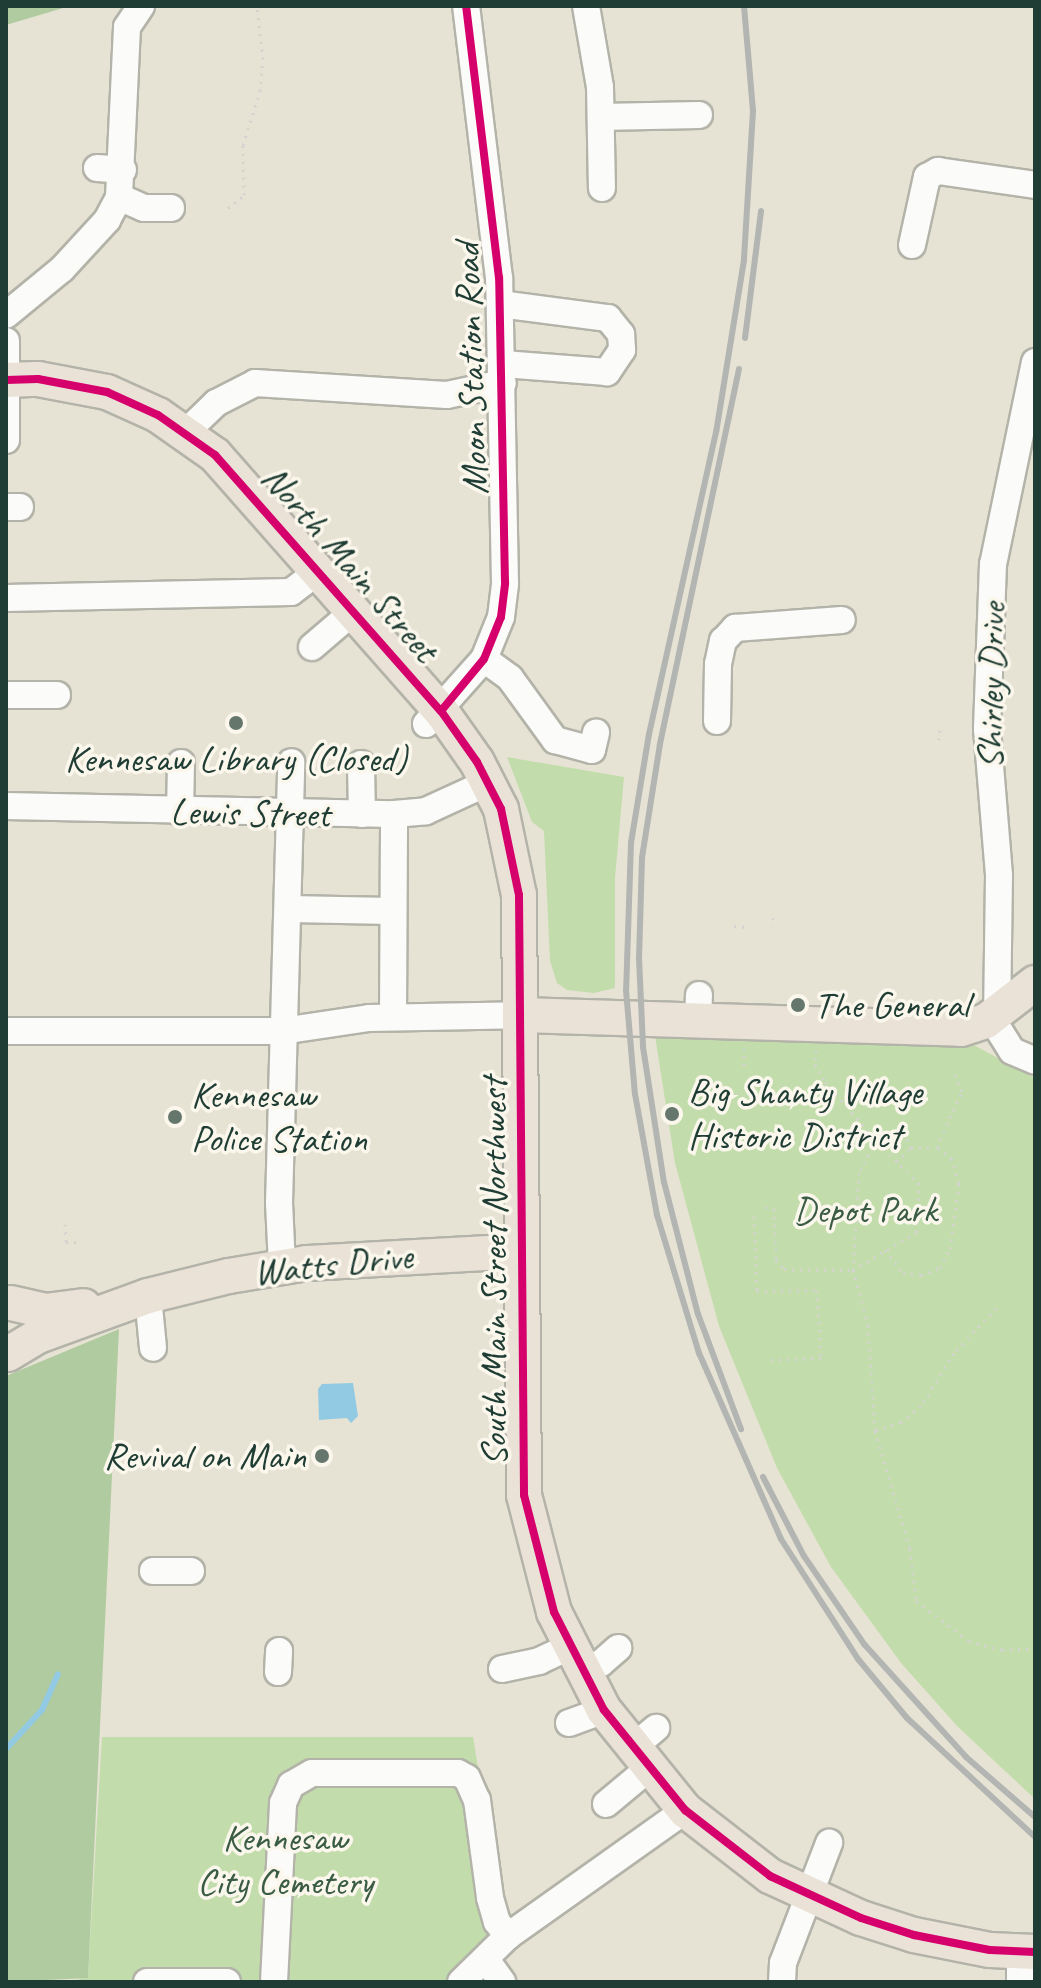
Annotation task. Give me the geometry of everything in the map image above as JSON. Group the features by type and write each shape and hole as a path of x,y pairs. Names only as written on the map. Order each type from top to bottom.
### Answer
{"main road":[{"name":"North Main Street","path":"6,380 38,379 107,392 194,447 319,571 354,611 433,717 489,782 515,858 521,1015"},
{"path":"521,1015 698,1008 961,1029 996,1014 1035,983"},
{"name":"South Main Street Northwest","path":"521,1015 524,1495 540,1570 574,1658 604,1710 645,1749 685,1810 770,1876 811,1898 914,1935 1025,1962"},
{"name":"Watts Drive","path":"9,1301 68,1310 282,1266 521,1251"},
{"name":"Watts Drive","path":"7,1355 38,1336 148,1296"},
{"path":"7,1355 19,1324 9,1301"}],"street":[{"path":"6,315 62,269 107,220 119,197 110,169 116,115 127,27 141,6"},
{"name":"Moon Station Road","path":"433,717 484,659 501,617 505,583 500,304 466,6"},
{"path":"586,6 601,117 602,188"},
{"path":"601,117 699,115"},
{"path":"912,245 927,177 938,171 1035,185"},
{"path":"119,197 144,208 171,208"},
{"path":"194,447 216,403 255,383 447,395 503,374 607,372 622,350 621,334 608,318 500,304"},
{"path":"6,341 6,440"},
{"name":"Shirley Drive","path":"996,1014 999,876 989,773 988,564 1035,362"},
{"path":"6,598 291,592 319,571"},
{"path":"312,647 354,611"},
{"path":"717,721 718,664 723,641 735,628 842,620"},
{"path":"484,659 510,678 555,740 592,750 596,732"},
{"path":"6,695 57,695"},
{"path":"282,1266 273,1201 289,909 291,762"},
{"path":"180,812 181,763"},
{"path":"361,764 362,814"},
{"name":"Lewis Street","path":"6,806 180,812 394,814 426,811 489,782"},
{"path":"393,1017 394,814"},
{"path":"289,909 392,911"},
{"path":"996,1014 1006,1044 1035,1061"},
{"path":"6,1031 230,1039 282,1031 342,1028 393,1017 521,1015"},
{"path":"148,1296 153,1348"},
{"path":"153,1571 191,1571"},
{"path":"502,1669 574,1658 601,1663 618,1648"},
{"path":"569,1723 604,1710"},
{"path":"606,1804 645,1749"},
{"path":"274,1982 283,1803 291,1785 312,1773 458,1773 467,1778 477,1800 493,1910 508,1936"},
{"path":"461,1982 494,1971 508,1936 685,1810"},
{"path":"781,1982 783,1963 811,1898 829,1843"},
{"path":"147,1982 227,1982"}],"path":[{"path":"228,208 244,195 243,145 260,91 263,59 257,6"},
{"path":"939,740 940,726"},
{"path":"773,918 773,926"},
{"path":"734,926 745,927"},
{"path":"744,1038 744,1068"},
{"path":"765,1207 774,1209 776,1260 784,1269 853,1270 917,1232 919,1184 876,1140 819,1073 817,1039"},
{"path":"937,1147 962,1091 953,1071"},
{"path":"903,1132 911,1148"},
{"path":"876,1140 859,1173 853,1270 868,1325 875,1431 881,1460 910,1549 916,1601 969,1641 1002,1650 1035,1648"},
{"path":"885,1250 897,1268 911,1275 932,1273 946,1260 959,1183 952,1159 937,1147 911,1148 897,1162"},
{"path":"754,1216 757,1291 817,1290 821,1358 769,1360"},
{"path":"65,1224 66,1242 78,1242"},
{"path":"875,1431 901,1422 921,1406 954,1353 996,1308"}],"green space":[{"path":"6,6 70,6 6,25"},
{"path":"507,757 624,777 615,878 615,988 594,993 567,990 557,983 550,961 544,831 532,822"},
{"name":"Depot Park","path":"655,1036 968,1042 1035,1078 1035,1799 958,1727 901,1663 831,1567 777,1468 719,1326 675,1163"},
{"path":"119,1329 88,1978 6,1982 6,1376"},
{"name":"Kennesaw City Cemetery","path":"102,1737 473,1737 503,1916 450,1982 67,1982 88,1977"}],"water":[{"path":"353,1383 358,1416 351,1423 347,1418 319,1420 318,1389 322,1384"}],"waterway":[{"path":"6,1749 42,1710 58,1674"}],"railway":[{"path":"744,6 753,111 744,260 716,432 649,734 631,843 626,990 635,1094 657,1215 699,1353 781,1539 858,1659 907,1718 1035,1837"},
{"path":"745,338 761,211"},
{"path":"739,369 660,744 642,858 639,958 643,1047 664,1182 698,1314 741,1429"},
{"path":"763,1477 804,1556 864,1644 966,1757 1035,1817"}],"cycle path":[{"path":"441,711 484,659 501,617 505,583 499,278 466,6"},
{"path":"6,380 38,379 107,392 158,415 215,455 441,711 477,762 501,809 519,895 524,1495 554,1612 604,1710 685,1810 770,1876 861,1918 914,1935 990,1950 1035,1952"}],"place":[{"name":"Kennesaw Library (Closed)","path":"236,723"},
{"name":"The General","path":"798,1005"},
{"name":"Big Shanty Village Historic District","path":"672,1114"},
{"name":"Kennesaw Police Station","path":"175,1117"},
{"name":"Revival on Main","path":"322,1456"}]}
